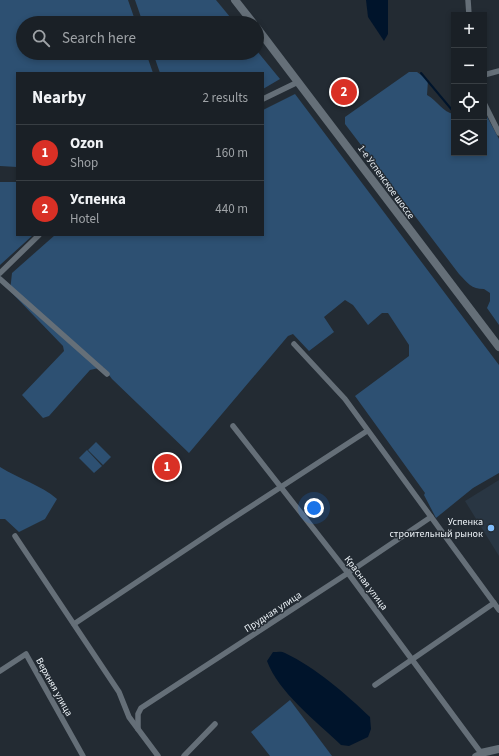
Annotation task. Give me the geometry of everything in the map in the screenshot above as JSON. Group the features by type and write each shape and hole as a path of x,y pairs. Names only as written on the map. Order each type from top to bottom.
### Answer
{"main road":[{"path":"235,0 248,16"},
{"name":"1-е Успенское шоссе","path":"264,37 499,347"},
{"path":"478,754 499,749"}],"street":[{"path":"468,0 469,12"},
{"path":"487,74 499,71"},
{"path":"264,98 298,82"},
{"path":"487,109 499,133"},
{"path":"0,273 38,236"},
{"path":"0,279 107,374"},
{"path":"294,344 345,399 499,610"},
{"name":"Красная улица","path":"233,426 348,573 413,660 478,754"},
{"path":"74,624 281,486 367,431"},
{"name":"Прудная улица","path":"138,729 138,714 142,708 431,517"},
{"path":"15,536 118,692 129,717 158,756"},
{"path":"375,685 494,603"},
{"name":"Верхняя улица","path":"0,671 26,654 83,756"},
{"path":"184,756 215,724"}],"shaded area":[{"path":"0,0 128,0 134,16 16,16 16,60 148,60 153,72 16,72 16,167 0,166"},
{"path":"135,0 216,0 229,16 141,16"},
{"path":"366,0 388,0 388,34 384,41 368,17"},
{"path":"155,60 264,60 280,79 264,88 264,72 160,72"},
{"path":"409,72 417,72 428,80 427,95 443,109 451,113 451,156 487,156 487,117 499,139 499,325 487,308 490,301 490,293 484,289 473,287 459,274 345,124 345,117"},
{"path":"295,94 499,365 499,473 473,488 436,518 424,495 425,493 355,396 409,356 409,345 388,313 382,313 368,325 353,305 345,300 324,317 334,332 309,351 293,334 288,336 189,453 112,379 103,367 90,370 49,416 43,418 22,395 64,351 63,346 10,291 12,273 54,236 264,236 264,110"},
{"path":"0,182 16,182 16,236 32,236 0,265"},
{"path":"96,442 111,457 103,465 88,450"},
{"path":"87,450 102,466 94,473 79,458"},
{"path":"0,467 37,486 57,499 45,519 19,532 5,519 0,519"},
{"name":"Успенка строительный рынок","path":"499,480 499,556 465,501"},
{"path":"273,652 284,652 297,659 351,699 370,717 371,729 368,737 349,746 341,745 299,706 280,684 272,673 267,661"},
{"path":"290,700 332,756 270,756 251,732"}],"waterway":[{"path":"421,73 451,109"}],"place":[{"name":"Успенка","path":"344,92"},
{"name":"Ozon","path":"167,467"},
{"name":"Успенка строительный рынок","path":"491,528"}]}
